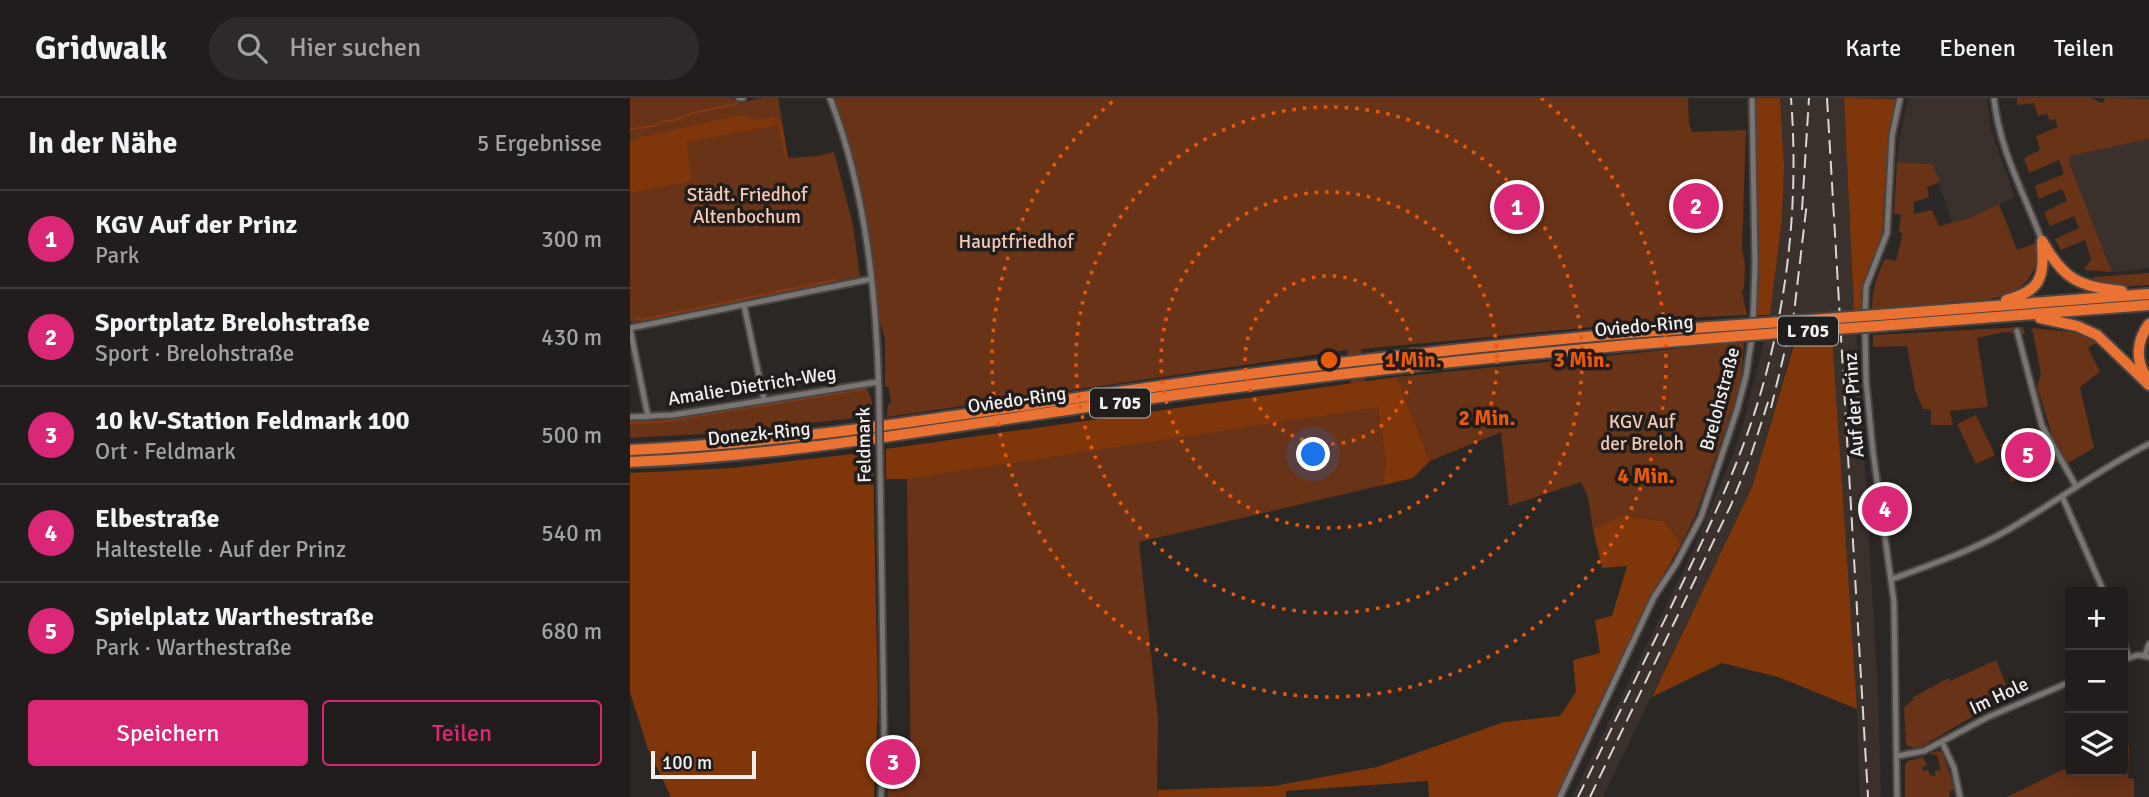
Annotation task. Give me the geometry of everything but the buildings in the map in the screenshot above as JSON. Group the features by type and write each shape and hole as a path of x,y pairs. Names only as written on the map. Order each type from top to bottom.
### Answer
{"highway":[{"name":"L 705","path":"2042,241 2060,269 2078,282 2095,288 2149,294"},
{"name":"L 705","path":"1973,308 2014,299 2034,288 2044,265 2042,241"},
{"name":"Oviedo-Ring","path":"1878,321 1973,308 2149,294"},
{"name":"L 705","path":"2027,315 2149,304"},
{"name":"L 705","path":"2027,315 2071,324 2097,335 2149,383"},
{"name":"Oviedo-Ring","path":"890,431 1366,371 1738,330 2027,315"},
{"name":"L 705","path":"2149,324 2140,341 2138,353 2140,368 2149,383"},
{"name":"Donezk-Ring","path":"630,450 890,431"},
{"name":"Donezk-Ring","path":"630,461 778,450 890,431"}],"street":[{"name":"Feldmark","path":"830,98 849,160 872,279 879,401 884,731 881,797"},
{"name":"Brelohstraße","path":"1560,797 1654,597 1676,564 1701,517 1737,410 1746,376 1754,323 1752,98"},
{"name":"Auf der Prinz","path":"1897,797 1892,579 1869,411 1865,353 1866,293 1886,233 1892,136 1900,98"},
{"path":"1994,98 1998,127 2010,164 2042,241"},
{"path":"648,417 630,328 872,279"},
{"path":"744,305 764,400"},
{"path":"2017,331 2042,426 2076,486"},
{"name":"Amalie-Dietrich-Weg","path":"630,417 648,417 878,382"},
{"path":"1892,579 1994,537 2149,444"},
{"path":"2062,496 2102,587"},
{"path":"2128,659 2147,656 2149,645"},
{"name":"Im Hole","path":"1897,756 1917,754 1988,717 2065,684"},
{"path":"1942,742 1954,768 1960,797"}],"shaded area":[{"path":"1755,98 1780,98 1784,166 1782,220 1770,315 1758,315"},
{"path":"1780,98 1844,98 1854,312 1801,316 1752,487 1603,797 1572,797 1691,555 1742,428 1769,323 1782,220 1784,166"},
{"path":"1844,98 1896,99 1888,137 1882,236 1861,289 1861,312 1854,312"},
{"path":"1908,98 1987,98 1991,131 2015,197 1969,218 1952,222 1932,164 1897,162"},
{"path":"740,115 753,120 773,117 782,123 788,159 786,161 778,125 687,142 692,181 630,193 630,143 638,138"},
{"path":"2149,139 2149,268 2112,272 2069,156"},
{"path":"1855,334 1878,690 1881,797 1860,797 1857,709 1835,397 1832,336"},
{"path":"1832,336 1857,709 1778,677 1722,663 1652,697 1752,487 1796,338"},
{"path":"1396,377 1430,461 1413,478 1383,485 1386,461 1378,407 907,479 886,479 886,449"},
{"path":"869,452 873,460 878,702 874,797 671,797 648,749 630,692 630,473 733,468"},
{"path":"1621,516 1664,521 1681,544 1655,590 1556,797 1429,797 1428,781 1286,791 1286,797 1157,797 1158,790 1274,786 1377,767 1504,722 1560,716 1576,692 1573,660 1600,653 1595,620 1612,616 1627,566 1602,568 1593,529"}],"green space":[{"name":"Städt. Friedhof Altenbochum","path":"630,98 732,98 738,103 778,98 788,158 834,152 853,225 860,277 633,323 630,320"},
{"name":"Hauptfriedhof","path":"833,98 1688,98 1692,132 1746,130 1742,248 1745,265 1742,291 1747,315 1700,317 1361,349 1365,385 1397,381 1396,377 1744,342 1740,388 1696,514 1681,544 1664,521 1621,516 1593,529 1588,497 1581,482 1509,506 1501,432 1430,461 1404,398 1378,407 1386,461 1383,485 1139,542 1158,719 1157,797 887,797 889,774 911,773 907,479 886,479 886,463 1352,391 1347,350 887,417 888,404 891,403 889,388 885,386 885,339 879,319 867,226 850,148"},
{"path":"2017,98 2090,98 2103,103 2105,98 2149,99 2149,139 2069,156 2112,272 2084,270 2091,259 2085,240 2061,250 2055,239 2079,228 2074,216 2050,226 2044,212 2067,201 2062,189 2039,199 2035,186 2064,174 2059,160 2029,173 2024,158 2040,150 2036,136 2058,127 2055,119 2050,121 2047,114 2038,116 2034,103 2017,105"},
{"path":"1897,162 1932,164 1940,182 1927,187 1929,197 1914,202 1914,214 1932,210 1939,226 1969,218 1999,204 2017,250 2036,243 2036,262 2027,281 2007,295 1994,298 1872,311 1879,271 1885,259 1896,261 1902,236 1899,232 1901,214 1894,214"},
{"path":"2149,273 2149,285 2115,287 2093,284 2094,277"},
{"path":"2023,327 2025,334 2004,332 1977,338 1988,407 1950,411 1953,425 1931,425 1931,410 1923,409 1915,390 1907,346 1873,347 1873,335"},
{"path":"2032,328 2079,333 2098,342 2088,348 2100,372 2080,387 2094,448 2066,464 2055,444 2037,387 2041,374"},
{"path":"867,388 872,402 872,416 721,433 630,438 630,421 675,418"},
{"path":"1976,415 1995,455 1976,464 1957,424"},
{"path":"2040,432 2058,462 2011,482 2000,444"},
{"path":"1996,660 2012,699 1970,718 1921,747 1906,745 1904,707 1912,698 1948,678 1950,681"},
{"path":"2129,746 2128,778 2134,779 2134,797 2007,797 2065,768 2065,776 2128,776"},
{"path":"1942,752 1955,789 1949,791 1950,797 1905,797 1905,764 1923,757 1927,765 1922,767 1923,771 1928,770 1930,775 1935,776 1935,771 1941,770 1937,755 1929,754"}],"waterway":[{"path":"630,129 654,126 693,113 736,104 738,101"},
{"path":"636,318 641,320 835,280"},
{"path":"630,423 661,422 865,389"}],"railway":[{"path":"1578,797 1707,531 1740,455 1758,402 1777,328 1789,252 1793,175 1791,98"},
{"path":"1802,210 1809,98"},
{"path":"1827,98 1868,797"},
{"path":"1771,408 1794,313 1807,202"},
{"path":"1590,797 1731,505 1769,399"}],"place":[{"name":"Sportplatz Brelohstraße","path":"1696,206"},
{"name":"KGV Auf der Prinz","path":"1517,207"},
{"name":"Spielplatz Warthestraße","path":"2028,455"},
{"name":"Elbestraße","path":"1885,509"},
{"name":"10 kV-Station Feldmark 100","path":"893,762"}],"park label":[{"name":"KGV Auf der Breloh","path":"1642,433"}]}
